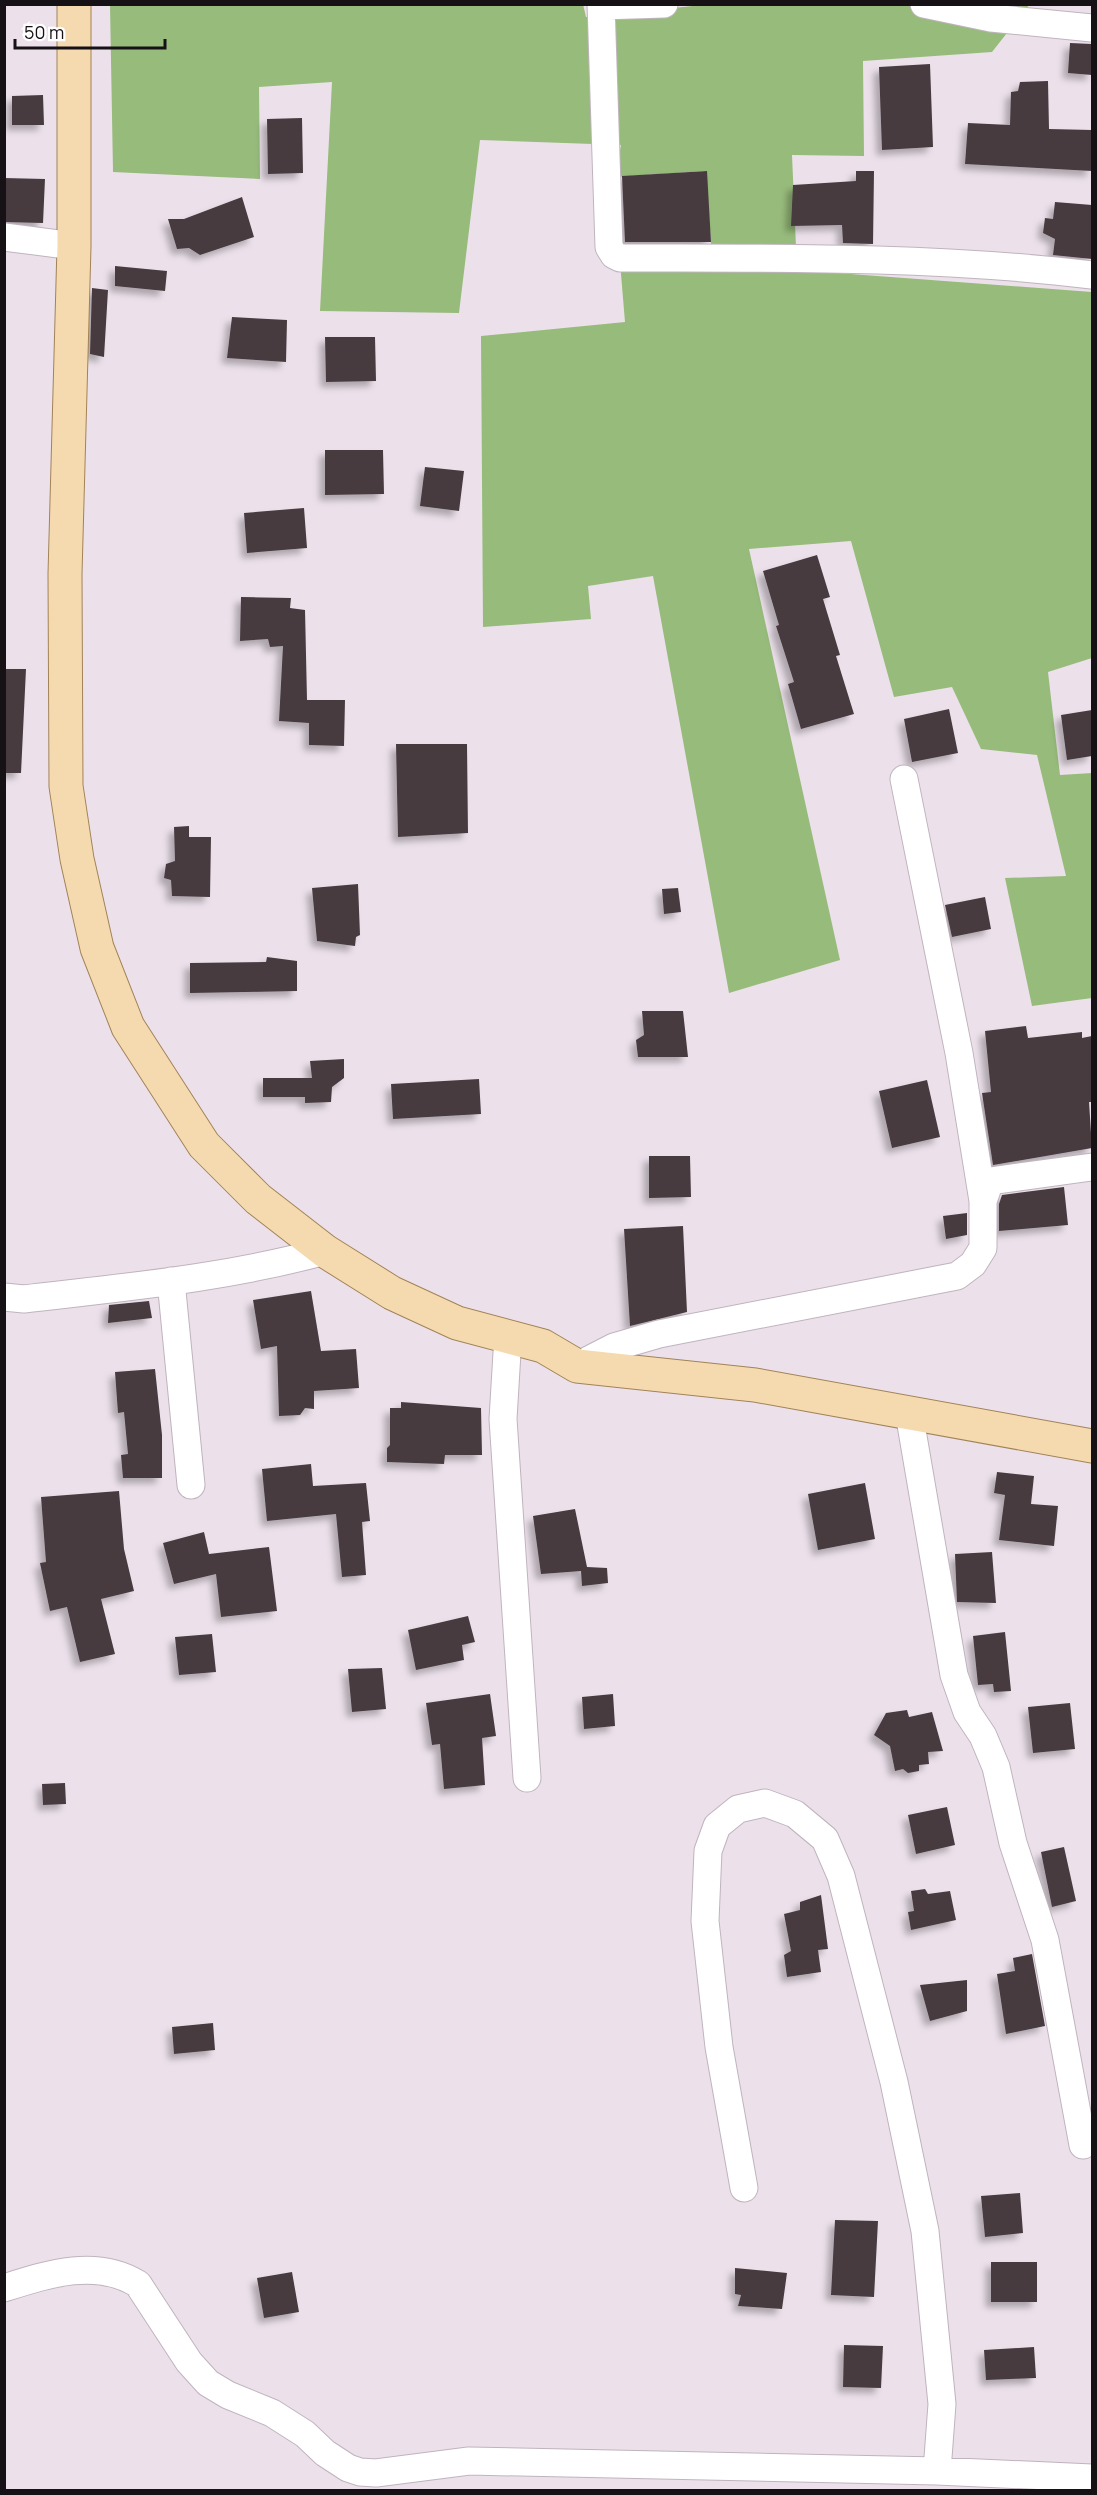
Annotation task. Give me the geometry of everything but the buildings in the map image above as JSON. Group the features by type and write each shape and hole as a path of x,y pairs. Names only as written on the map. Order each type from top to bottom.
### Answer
{"main road":[{"path":"74,4 74,246 65,574 66,786 77,859 97,948 128,1027 204,1145 258,1199 325,1251 403,1298 457,1323 543,1346 577,1366 755,1385 1092,1446"}],"street":[{"path":"664,4 601,5 609,247 614,255 620,258 927,261 1024,267 1092,275"},
{"path":"924,4 991,18 1092,28"},
{"path":"4,237 74,246"},
{"path":"577,1366 614,1347 659,1334 957,1275 973,1264 983,1248 983,1201 959,1053 904,779"},
{"path":"983,1201 990,1181 1092,1167"},
{"path":"4,1297 24,1299 265,1268 325,1251"},
{"path":"171,1281 191,1485"},
{"path":"508,1336 503,1419 527,1778"},
{"path":"909,1413 954,1676 967,1712 983,1736 996,1767 1012,1843 1045,1940 1083,2145"},
{"path":"744,2188 719,2048 705,1921 708,1851 717,1826 738,1809 765,1803 795,1814 825,1839 841,1876 894,2082 925,2231 942,2404 937,2471"},
{"path":"4,2288 58,2273 94,2269 125,2276 138,2283 189,2362 208,2384 272,2413 305,2434 325,2453 360,2472 376,2473 469,2461 937,2471 1092,2478"}],"green space":[{"path":"583,4 586,17 712,4 1029,5 992,52 863,61 864,156 792,155 797,270 1092,292 1092,658 1048,672 1060,775 1092,773 1092,998 1032,1006 1005,878 1066,876 1037,755 981,749 952,687 894,697 851,541 749,549 840,960 729,993 653,576 588,586 591,619 483,627 481,336 625,322 619,250 711,244 706,171 615,177 621,145 480,140 459,313 320,311 332,82 259,87 260,179 113,172 110,5"}]}
